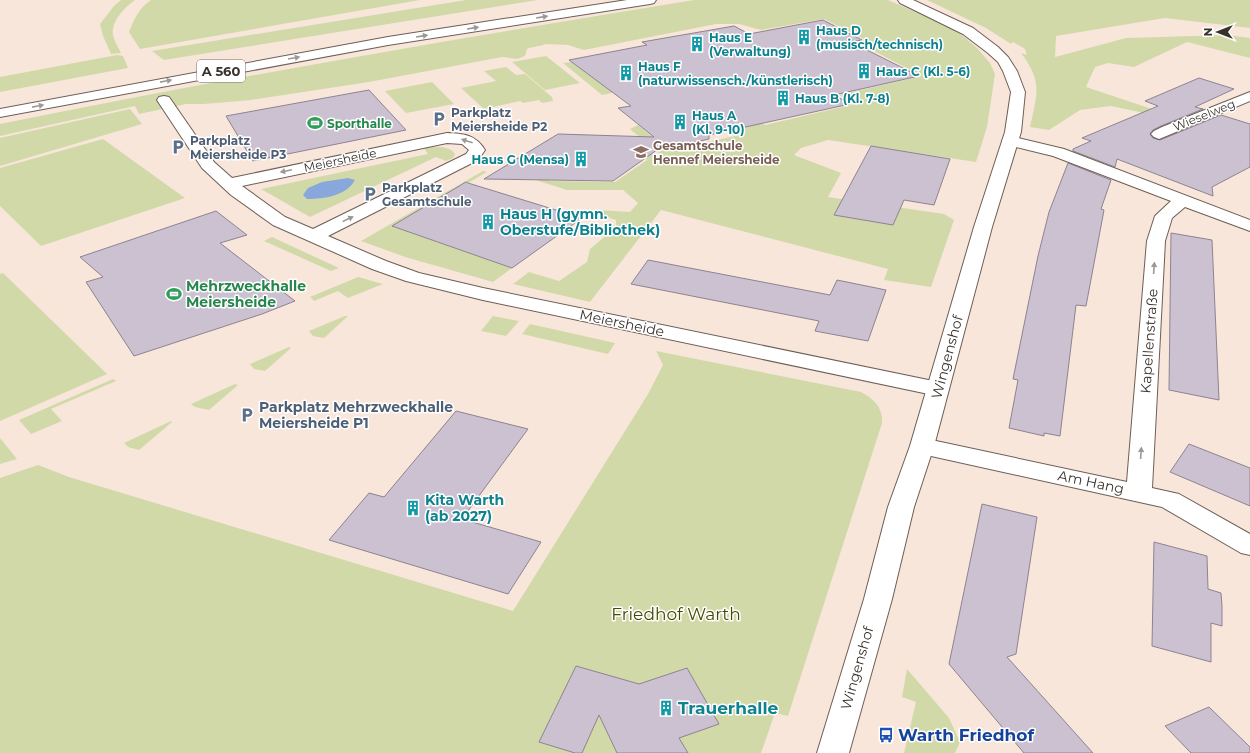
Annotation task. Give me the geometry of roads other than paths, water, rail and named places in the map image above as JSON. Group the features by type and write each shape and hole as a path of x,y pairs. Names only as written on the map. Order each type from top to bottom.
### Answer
{"main road":[{"name":"A 560","path":"214,60 422,24 580,0"},
{"name":"A 560","path":"0,113 388,41 650,0"},
{"name":"Wingenshof","path":"897,0 917,7"},
{"name":"Wingenshof","path":"833,753 878,599 901,507 922,446 983,227 1013,132 1018,92 1010,71 1003,60 993,50 968,31 904,0"},
{"path":"0,100 62,88"},
{"name":"Wieselweg","path":"1159,134 1250,96"},
{"name":"Meiersheide","path":"164,100 208,165 228,184 279,221 379,265 413,277 467,290 784,358 938,389"},
{"path":"1228,105 1250,112"},
{"name":"Meiersheide","path":"228,184 447,138 465,139 474,143 477,150 472,157 313,236"},
{"path":"1010,141 1058,152 1250,226"},
{"name":"Kapellenstraße","path":"1139,492 1156,241 1164,216 1184,200"},
{"name":"Am Hang","path":"922,446 1139,492 1170,500 1250,546"}],"water":[{"path":"348,178 355,180 346,190 334,196 307,199 303,195 308,188 322,182"}],"place":[{"name":"Haus D (musisch/technisch)","path":"804,37"},
{"name":"Haus E (Verwaltung)","path":"697,44"},
{"name":"Haus C (Kl. 5-6)","path":"864,71"},
{"name":"Haus F (naturwissensch./künstlerisch)","path":"626,73"},
{"name":"Haus B (Kl. 7-8)","path":"783,98"},
{"name":"Parkplatz Meiersheide P2","path":"439,119"},
{"name":"Haus A (Kl. 9-10)","path":"680,122"},
{"name":"Sporthalle","path":"315,123"},
{"name":"Parkplatz Meiersheide P3","path":"178,147"},
{"name":"Gesamtschule Hennef Meiersheide","path":"641,152"},
{"name":"Haus G (Mensa)","path":"581,159"},
{"name":"Parkplatz Gesamtschule","path":"370,194"},
{"name":"Haus H (gymn. Oberstufe/Bibliothek)","path":"488,222"},
{"name":"Mehrzweckhalle Meiersheide","path":"174,294"},
{"name":"Parkplatz Mehrzweckhalle Meiersheide P1","path":"247,415"},
{"name":"Kita Warth (ab 2027)","path":"413,508"},
{"name":"Trauerhalle","path":"666,708"},
{"name":"Warth Friedhof","path":"886,735"}],"park label":[{"name":"Friedhof Warth","path":"676,614"}]}
